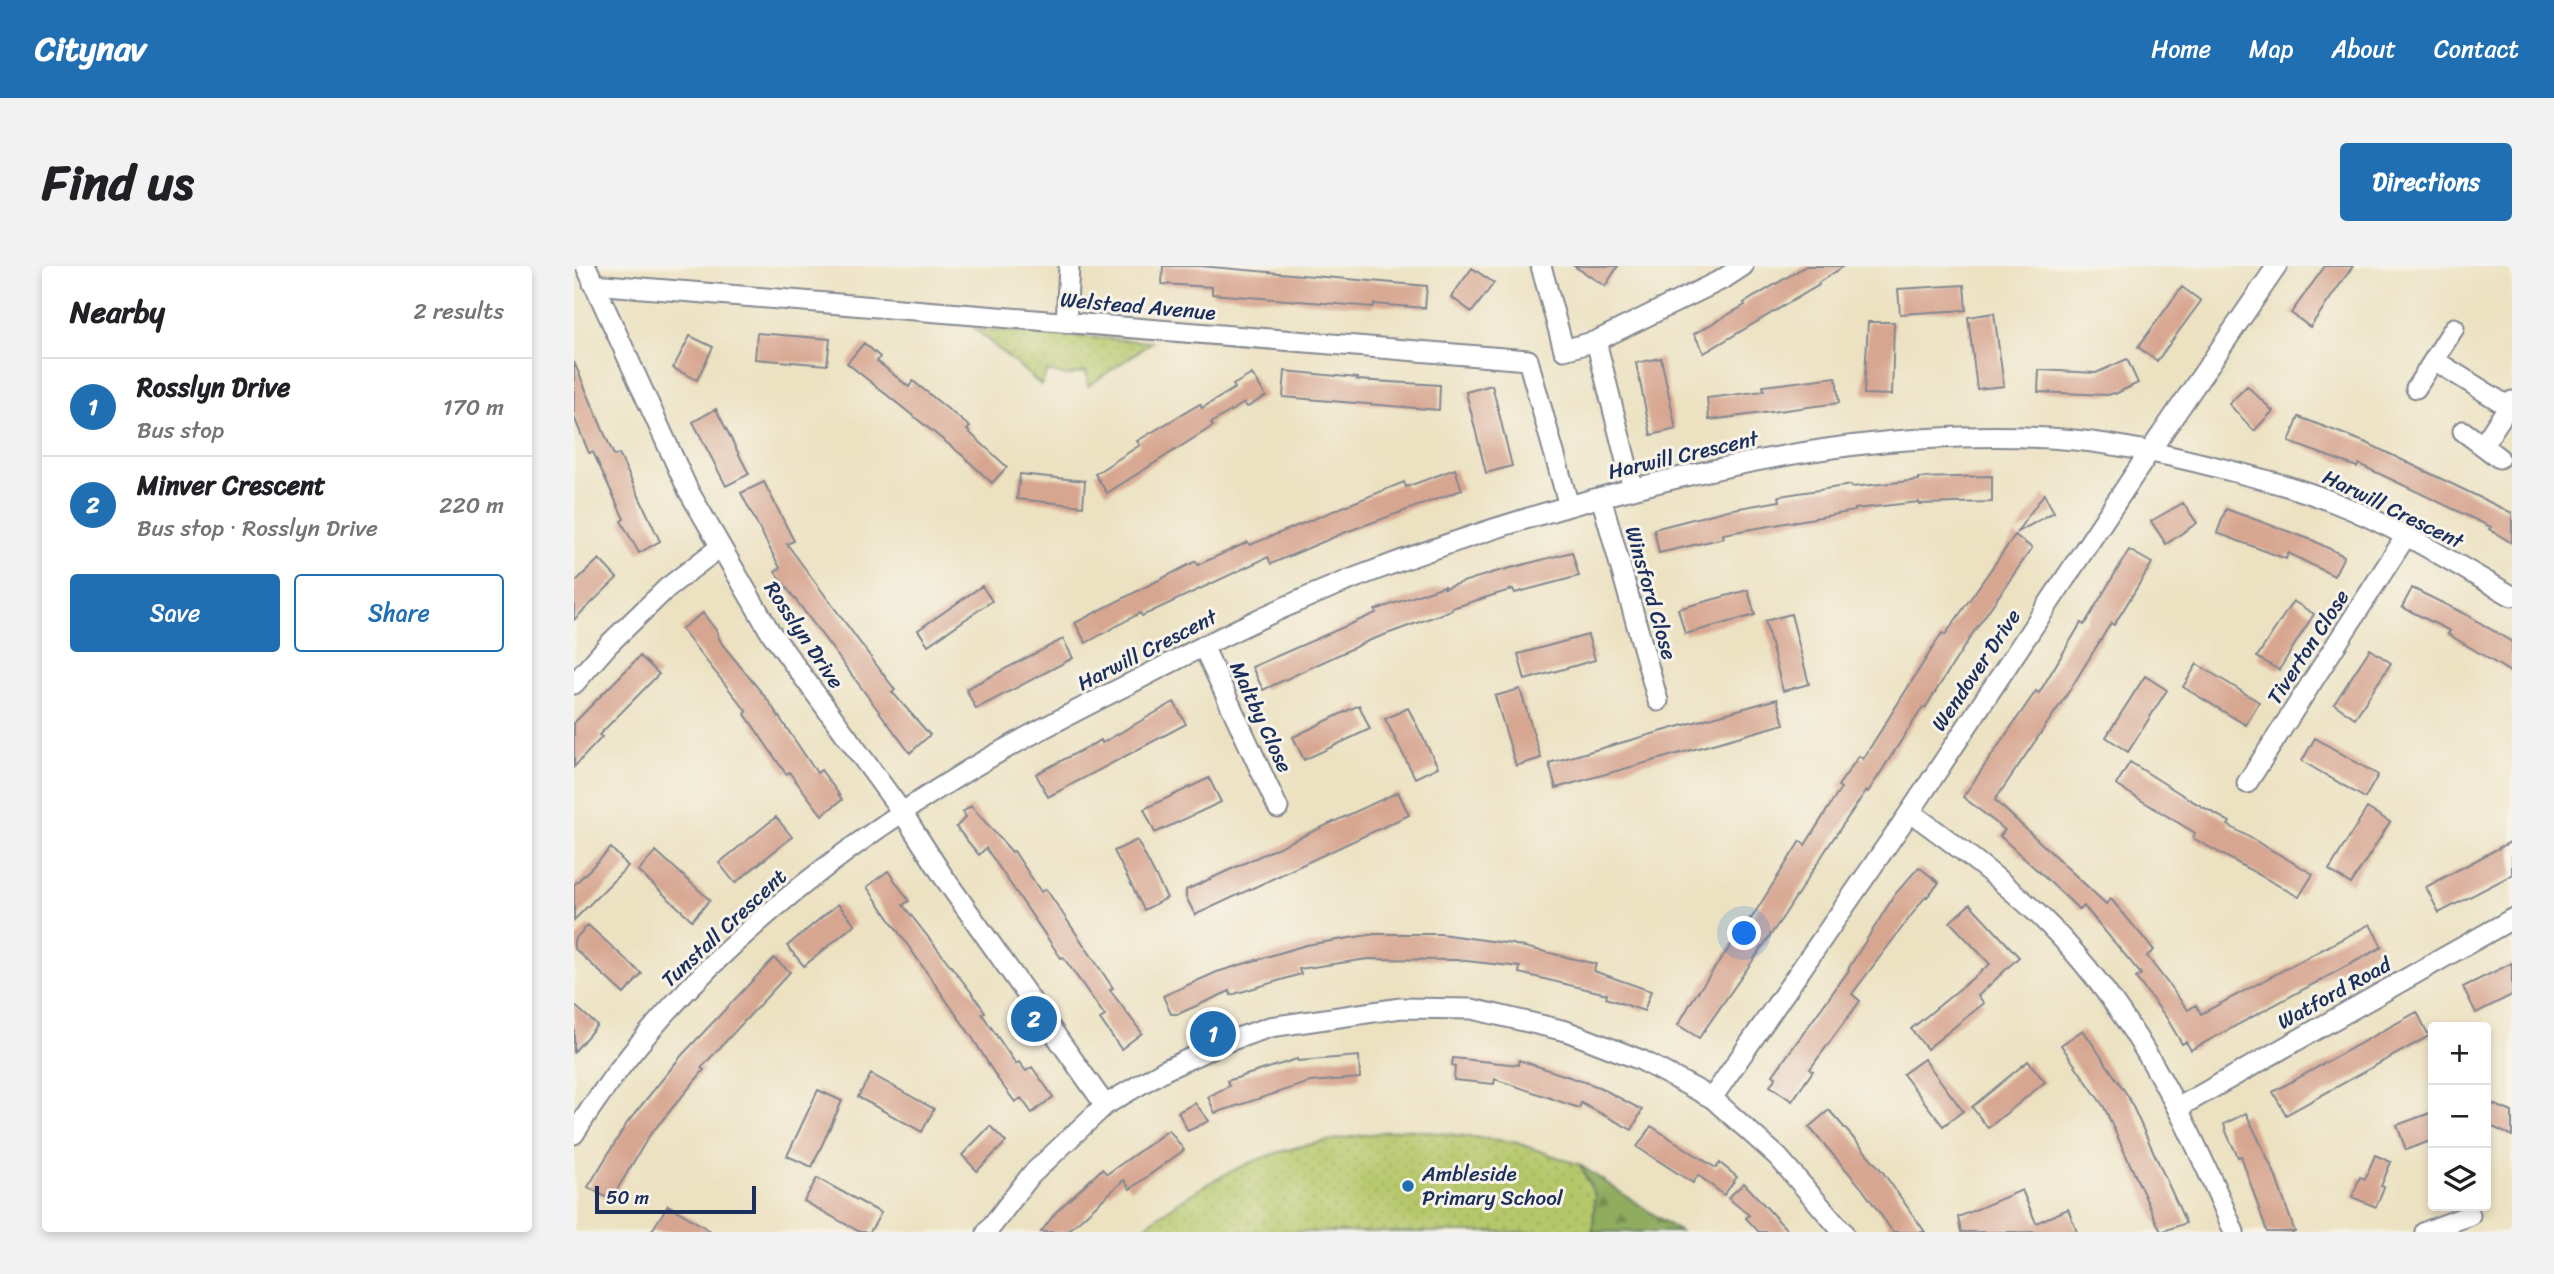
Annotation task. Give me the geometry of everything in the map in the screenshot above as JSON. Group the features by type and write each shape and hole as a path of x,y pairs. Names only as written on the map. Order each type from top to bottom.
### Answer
{"street":[{"path":"1066,323 1069,266"},
{"path":"1541,266 1564,350 1597,341 1723,279 1743,266"},
{"name":"Wendover Drive","path":"1712,1098 1909,812 2277,266"},
{"name":"Welstead Avenue","path":"590,275 1066,323 1528,360 1569,506"},
{"name":"Rosslyn Drive","path":"590,275 688,490 769,630 902,812 943,876 1105,1105"},
{"path":"2416,388 2454,328"},
{"path":"1597,341 1633,489"},
{"path":"2434,360 2510,404 2483,445"},
{"path":"2463,431 2499,458"},
{"name":"Harwill Crescent","path":"902,812 967,770 1043,728 1203,646 1353,578 1505,524 1601,497 1753,461 1883,440 1940,437 2045,438 2150,451 2280,484 2339,504 2406,536 2512,596"},
{"name":"Winsford Close","path":"1601,497 1658,701"},
{"name":"Tiverton Close","path":"2248,783 2406,536"},
{"path":"574,684 609,644 667,588 720,547"},
{"name":"Maltby Close","path":"1203,646 1278,808"},
{"name":"Tunstall Crescent","path":"574,1134 621,1068 701,975 773,908 902,812"},
{"path":"1909,812 1975,858 2040,917 2085,968 2123,1018 2179,1107 2234,1232"},
{"name":"Watford Road","path":"2179,1107 2512,919"},
{"path":"987,1232 1031,1175 1105,1105 1166,1070 1223,1043 1270,1027 1401,1008 1472,1009 1566,1031 1640,1060 1712,1098 1778,1157 1843,1232"},
{"path":"2425,1232 2470,1215"}],"green space":[{"path":"975,329 1152,342 1088,386 1086,371 1067,376 1047,371 1041,385"},
{"name":"Ambleside Primary School","path":"1405,1129 1514,1142 1580,1165 1595,1195 1593,1232 1137,1232 1206,1185 1263,1158 1313,1144"},
{"path":"1580,1165 1680,1232 1593,1232 1595,1195"}],"building":[{"path":"1163,266 1200,266 1427,286 1425,308 1374,304 1373,307 1212,294 1212,287 1162,284"},
{"path":"1574,266 1618,266 1605,286"},
{"path":"1806,266 1844,266 1818,283 1819,285 1704,353 1694,334"},
{"path":"2325,266 2353,266 2310,327 2291,313"},
{"path":"1472,268 1494,283 1472,312 1451,297"},
{"path":"1964,285 1966,310 1900,314 1898,289"},
{"path":"2182,287 2201,301 2157,361 2138,347"},
{"path":"1994,313 2004,386 1977,389 1968,317"},
{"path":"1868,322 1894,322 1892,395 1864,394"},
{"path":"757,333 830,339 827,365 755,359"},
{"path":"690,336 713,347 697,380 673,368"},
{"path":"864,343 880,357 877,361 909,387 913,381 970,427 967,430 1007,467 992,483 962,455 847,363"},
{"path":"1661,358 1676,429 1651,435 1636,363"},
{"path":"2127,359 2138,383 2115,394 2038,392 2039,370 2096,373"},
{"path":"574,362 614,456 619,454 660,541 639,553 621,521 624,519 593,452 589,453 574,417"},
{"path":"1285,371 1358,378 1357,380 1440,385 1439,410 1283,397"},
{"path":"1252,374 1266,396 1247,407 1244,403 1211,423 1213,426 1107,493 1095,474 1140,445 1137,441 1200,404 1202,408"},
{"path":"1836,377 1839,403 1709,420 1707,398 1764,391 1763,386"},
{"path":"1492,385 1512,466 1486,473 1466,392"},
{"path":"2247,386 2273,411 2254,431 2229,404"},
{"path":"716,409 749,474 726,486 693,422"},
{"path":"2299,417 2367,443 2512,513 2512,543 2489,529 2491,527 2359,464 2357,467 2289,442"},
{"path":"1455,469 1462,490 1346,532 1271,564 1268,557 1142,616 1140,613 1086,643 1075,623 1196,561 1198,565 1248,542 1250,545 1404,482 1406,487"},
{"path":"1020,474 1085,481 1083,506 1017,499"},
{"path":"1992,476 1992,502 1919,502 1855,509 1723,534 1724,538 1659,553 1654,529 1728,510 1780,501 1779,496 1919,478"},
{"path":"764,482 794,541 787,544 895,690 892,692 930,735 910,753 775,572 780,568 741,493"},
{"path":"2044,494 2054,512 2016,533"},
{"path":"2183,503 2197,523 2166,544 2151,521"},
{"path":"2226,509 2312,540 2344,556 2334,576 2288,553 2286,559 2217,533"},
{"path":"2015,535 2032,548 1868,792 1866,791 1829,845 1783,917 1699,1038 1678,1025 1693,999 1751,919 1800,841 1805,845 1841,788 1838,786 1859,756 1863,759 1942,633 1945,635"},
{"path":"2129,550 2152,563 2114,625 2111,623 2068,693 1995,800 2106,904 2111,899 2154,950 2147,956 2188,1010 2196,1005 2201,1014 2370,924 2382,947 2191,1050 2186,1042 2182,1044 2166,1017 2136,978 2141,974 2084,906 2080,910 2000,836 2005,830 1963,797 2036,691 2039,693"},
{"path":"1572,552 1579,576 1515,593 1513,589 1452,608 1368,641 1263,690 1252,667 1376,613 1375,610 1444,586"},
{"path":"599,559 617,578 574,620 574,583"},
{"path":"982,586 992,601 928,645 918,630"},
{"path":"2412,588 2467,615 2512,642 2512,673 2448,634 2450,631 2402,607"},
{"path":"1748,590 1755,615 1685,634 1678,609"},
{"path":"2293,601 2314,614 2279,670 2257,657"},
{"path":"703,613 718,633 722,644 767,699 817,773 821,770 842,800 822,815 789,772 786,774 745,714 747,712 681,629"},
{"path":"1791,614 1809,684 1783,691 1765,621"},
{"path":"1588,635 1595,660 1525,680 1518,654"},
{"path":"1063,639 1073,658 976,709 966,689"},
{"path":"2370,649 2391,663 2355,718 2334,704"},
{"path":"640,656 659,674 599,735 602,737 574,767 574,723"},
{"path":"2197,664 2259,702 2246,725 2183,687"},
{"path":"2145,676 2167,690 2128,752 2106,737"},
{"path":"1520,689 1541,758 1516,766 1495,696"},
{"path":"1777,699 1784,724 1556,788 1549,763"},
{"path":"1174,702 1186,724 1048,797 1036,774 1101,740 1102,743"},
{"path":"1359,705 1370,729 1304,760 1293,737"},
{"path":"1408,708 1438,767 1415,778 1385,719"},
{"path":"2315,738 2378,775 2365,798 2302,761"},
{"path":"2130,762 2230,822 2228,825 2313,874 2299,897 2193,838 2195,833 2116,785"},
{"path":"1209,778 1221,802 1155,833 1144,809"},
{"path":"1398,792 1409,815 1195,915 1186,897 1186,890"},
{"path":"971,806 1012,852 1014,851 1041,892 1046,889 1113,988 1110,990 1142,1033 1121,1049 1100,1019 1105,1016 1063,957 1061,958 986,848 979,855 956,827 966,817 963,812"},
{"path":"2367,808 2390,822 2351,884 2329,870"},
{"path":"776,817 792,837 735,883 719,863"},
{"path":"1137,840 1167,898 1144,910 1114,851"},
{"path":"2512,841 2512,875 2439,913 2426,887"},
{"path":"611,848 628,866 574,920 574,885"},
{"path":"656,851 710,900 692,920 638,871"},
{"path":"1919,867 1939,883 1926,896 1852,994 1860,1001 1810,1069 1813,1071 1792,1101 1770,1086 1776,1077 1773,1075 1849,970 1896,893"},
{"path":"888,871 909,901 903,905 972,993 985,1012 982,1014 1016,1064 1019,1062 1026,1071 1032,1067 1053,1097 1032,1113 1021,1098 1015,1102 997,1078 972,1037 867,887"},
{"path":"838,904 855,924 804,966 787,946"},
{"path":"1970,904 2019,957 1978,996 1984,1003 1927,1049 1911,1029 1990,964 1950,922"},
{"path":"588,925 642,974 624,994 574,948 574,940"},
{"path":"1375,934 1441,934 1512,944 1596,964 1594,971 1651,991 1644,1011 1606,998 1607,994 1519,973 1520,967 1457,960 1368,959 1299,969 1301,974 1231,995 1230,991 1178,1014 1171,1014 1163,996 1217,972 1306,945"},
{"path":"774,958 790,972 701,1068 704,1070 649,1136 611,1200 588,1187 627,1123 682,1055"},
{"path":"2512,963 2512,995 2476,1013 2463,987"},
{"path":"574,1005 597,1025 574,1052"},
{"path":"2417,1012 2428,1034 2428,1037 2286,1115 2273,1092"},
{"path":"2083,1030 2128,1096 2186,1223 2161,1232 2104,1107 2061,1045"},
{"path":"1359,1056 1360,1078 1310,1082 1215,1113 1208,1097 1229,1086 1227,1081 1297,1059"},
{"path":"1453,1058 1518,1065 1519,1060 1599,1087 1642,1110 1632,1130 1581,1103 1579,1108 1495,1079 1494,1084 1454,1080"},
{"path":"1924,1059 1963,1111 1943,1126 1903,1074"},
{"path":"2028,1061 2045,1082 1988,1128 1972,1107"},
{"path":"871,1074 934,1109 922,1132 858,1097"},
{"path":"818,1090 842,1101 812,1167 787,1156"},
{"path":"1195,1103 1209,1121 1188,1131 1178,1112"},
{"path":"2493,1104 2512,1112 2512,1136 2491,1126"},
{"path":"1829,1110 1882,1171 1925,1232 1893,1232 1861,1187 1809,1127"},
{"path":"2246,1113 2274,1172 2295,1232 2267,1232 2241,1156 2238,1157 2224,1124"},
{"path":"2428,1114 2428,1142 2406,1150 2397,1125"},
{"path":"990,1126 1006,1142 977,1171 962,1155"},
{"path":"1651,1126 1716,1168 1720,1163 1737,1177 1724,1195 1698,1175 1693,1183 1637,1147"},
{"path":"1169,1130 1184,1150 1130,1189 1124,1180 1067,1232 1041,1232 1056,1212 1102,1169 1107,1174"},
{"path":"2375,1155 2391,1162 2376,1207 2352,1197 2360,1177 2365,1179"},
{"path":"817,1178 881,1213 870,1232 860,1232 804,1201"},
{"path":"1744,1183 1789,1232 1759,1232 1746,1218 1749,1215 1728,1198"},
{"path":"2022,1190 2036,1223 2068,1209 2077,1232 1961,1232 1958,1217"},
{"path":"668,1205 683,1214 712,1232 651,1232"}],"place":[{"name":"Minver Crescent","path":"1034,1019"},
{"name":"Rosslyn Drive","path":"1213,1034"},
{"name":"Ambleside Primary School","path":"1408,1186"}]}
